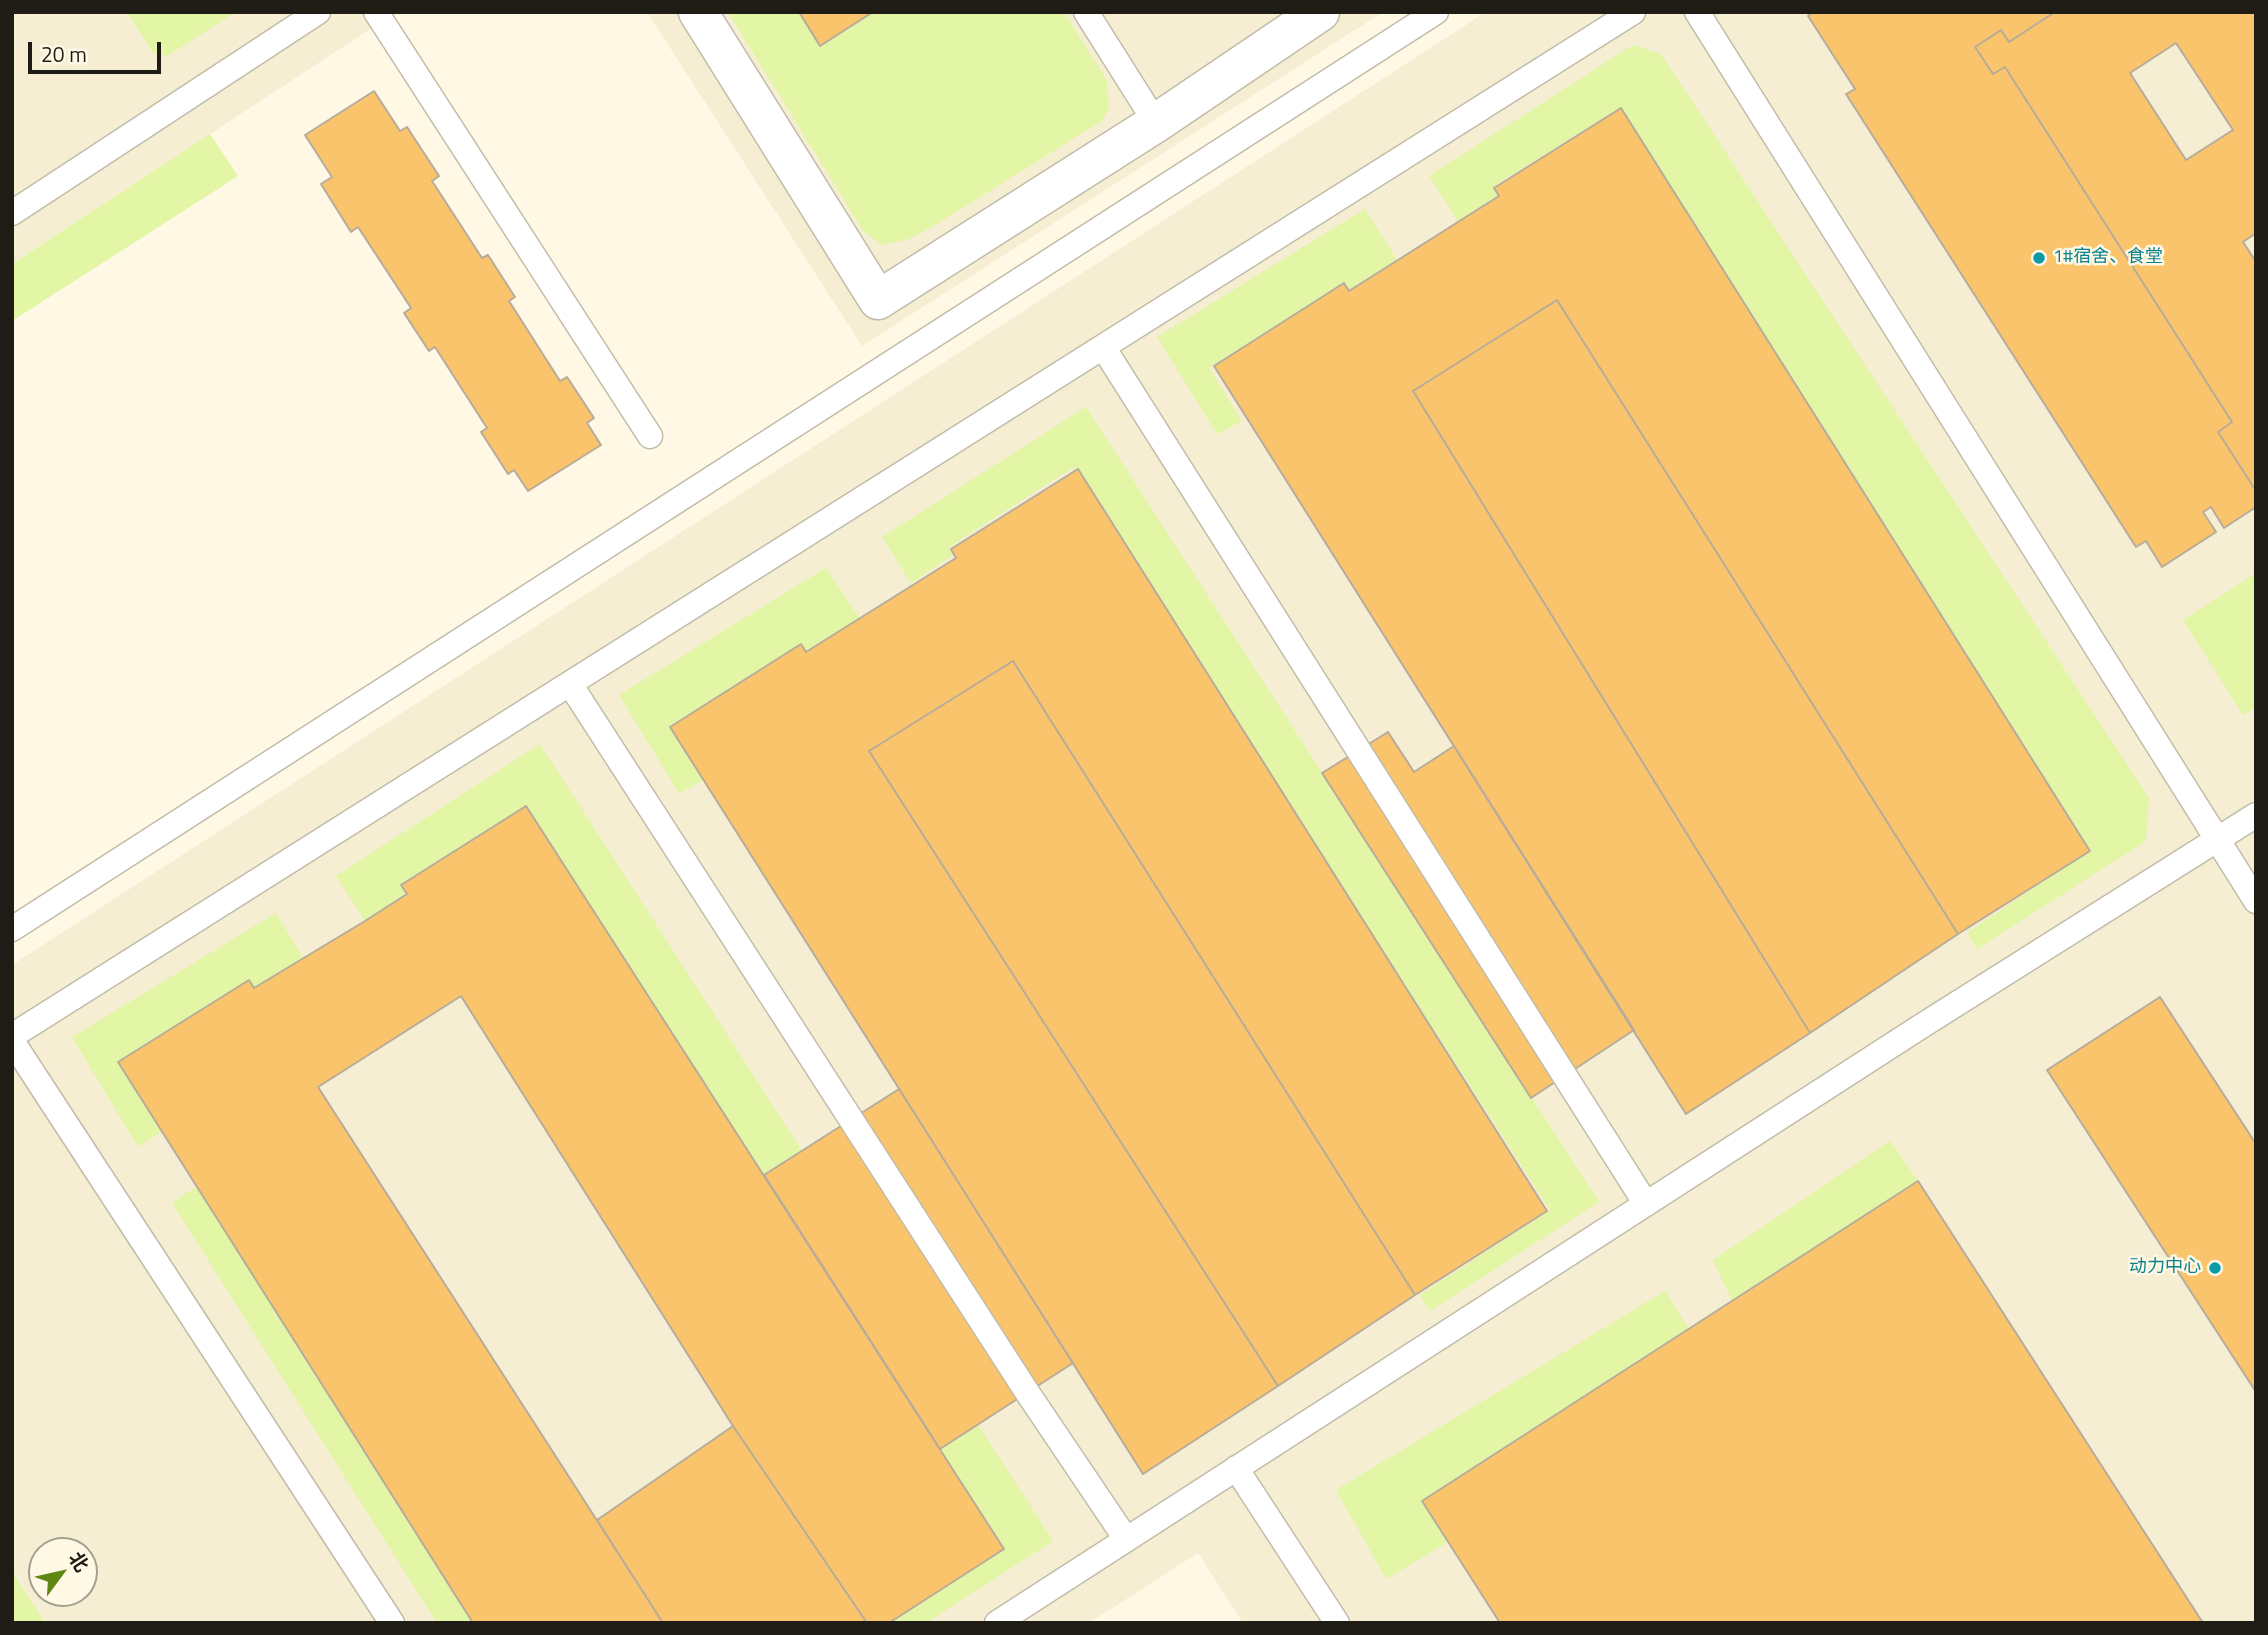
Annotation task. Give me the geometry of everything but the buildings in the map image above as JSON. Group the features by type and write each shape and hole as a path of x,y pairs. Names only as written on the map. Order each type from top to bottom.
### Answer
{"street":[{"path":"698,12 878,300 1156,123 1320,12"}],"lane":[{"path":"12,213 318,12"},
{"path":"376,12 650,436"},
{"path":"1086,12 1156,123"},
{"path":"12,929 1436,12"},
{"path":"392,1623 12,1039 1633,12"},
{"path":"1697,12 2256,901"},
{"path":"1103,347 1646,1204"},
{"path":"570,684 1027,1392 1126,1539"},
{"path":"997,1623 1920,1027 2256,815"},
{"path":"1236,1468 1337,1623"}],"shaded area":[{"path":"12,12 396,12 12,264"},
{"path":"647,12 1383,12 862,346"},
{"path":"1486,12 2256,12 2256,1623 1243,1623 1198,1553 1089,1623 45,1623 35,1607 98,1607 98,1537 28,1537 28,1596 12,1571 12,965"}],"green space":[{"path":"127,12 236,12 167,56 153,53"},
{"path":"728,12 799,12 820,46 873,12 1064,12 1107,81 1109,107 1103,120 940,222 909,239 883,245 864,232"},
{"path":"1633,45 1661,54 2149,798 2146,841 1977,949 1967,933 2090,850 1621,108 1495,185 1500,194 1458,221 1429,176"},
{"path":"210,134 238,176 12,321 12,264"},
{"path":"1365,209 1397,260 1344,294 1339,286 1209,368 1242,421 1217,434 1157,337"},
{"path":"1086,407 1599,1202 1430,1311 1420,1295 1550,1210 1072,468 949,547 953,555 911,583 882,537"},
{"path":"826,568 859,618 806,652 800,644 671,727 704,780 679,793 619,695"},
{"path":"2256,573 2256,707 2243,715 2183,620"},
{"path":"540,744 1053,1541 926,1623 889,1623 1004,1548 526,806 402,885 407,894 365,921 336,876"},
{"path":"276,913 303,958 254,988 249,980 119,1062 162,1131 138,1147 72,1037"},
{"path":"1890,1141 1918,1181 1732,1301 1713,1260"},
{"path":"197,1186 473,1623 437,1623 172,1203"},
{"path":"1665,1291 1689,1329 1422,1501 1448,1542 1386,1579 1336,1490"},
{"path":"12,1571 28,1596 28,1607 35,1607 45,1623 12,1623"}],"place":[{"name":"1#宿舍、食堂","path":"2039,258"},
{"name":"动力中心","path":"2215,1268"}]}
